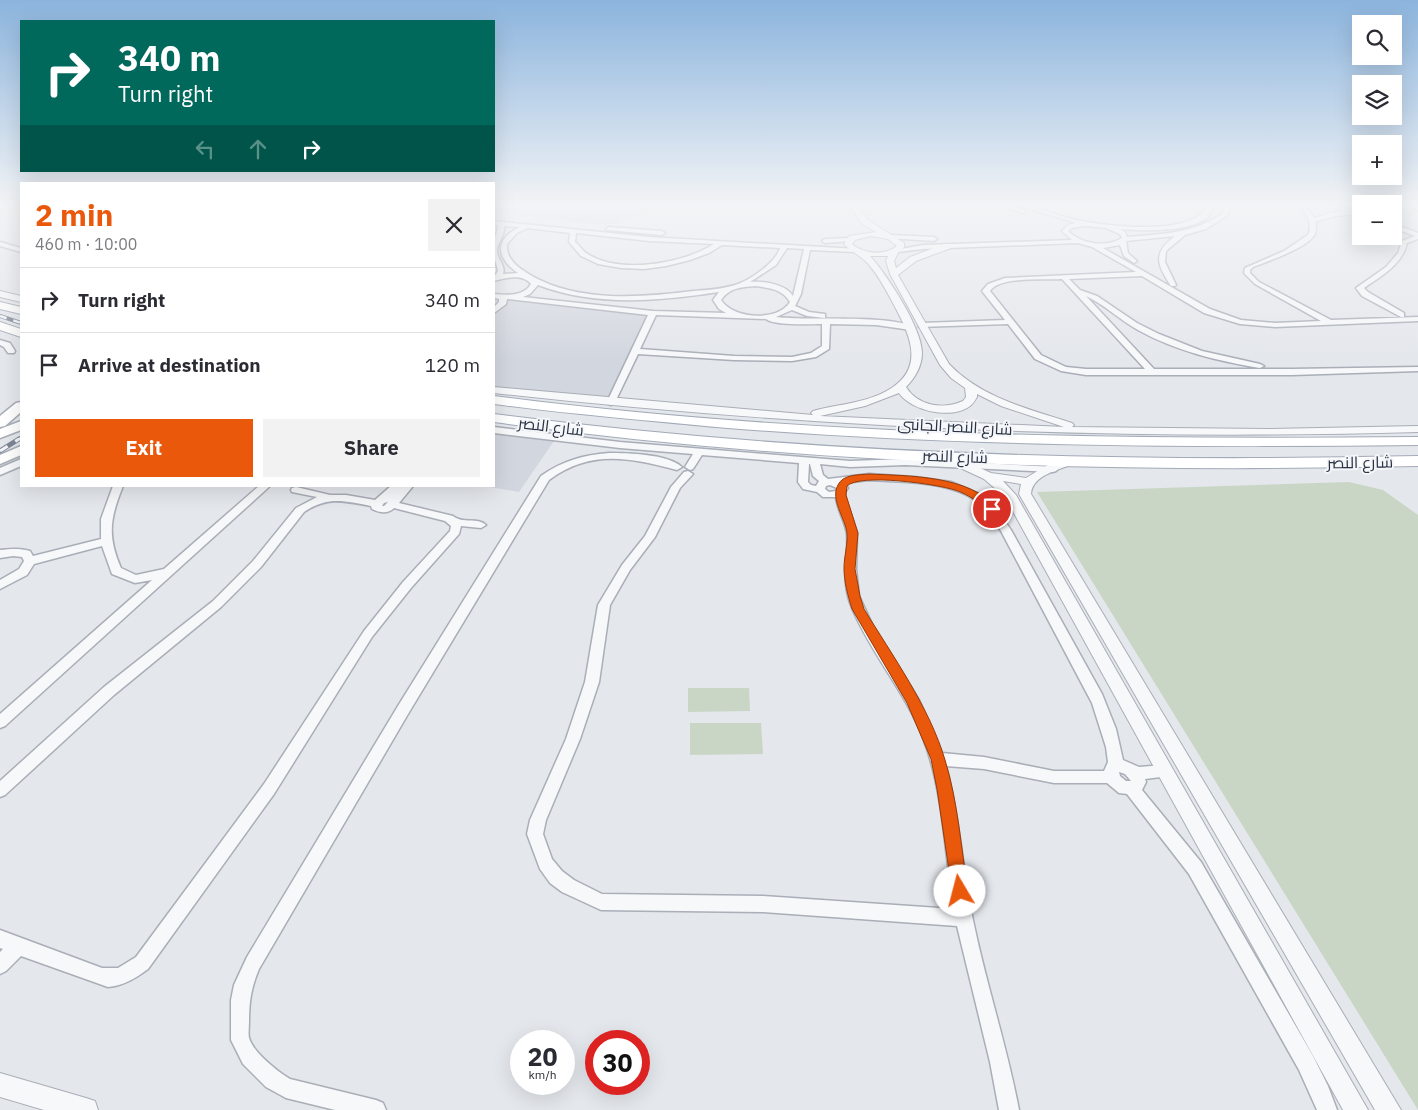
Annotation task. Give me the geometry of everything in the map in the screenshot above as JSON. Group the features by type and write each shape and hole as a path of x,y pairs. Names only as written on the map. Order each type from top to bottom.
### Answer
{"main road":[{"path":"0,305 20,311"},
{"path":"0,326 20,333"},
{"name":"شارع النصر","path":"495,400 672,413 813,430 958,437 1156,443 1418,441"},
{"path":"0,423 20,407"},
{"name":"شارع النصر","path":"495,418 705,442 945,456 1165,463 1418,461"},
{"path":"0,434 20,425"},
{"path":"1341,430 1354,442"},
{"path":"0,460 20,453"}],"street":[{"path":"495,256 502,270 502,274 496,278"},
{"path":"505,256 511,266 531,279 544,285 567,291 630,298 673,297 740,286 764,285 779,288 789,294 792,304 807,314 884,318 903,314"},
{"path":"588,256 595,260 619,265 649,266 678,262 699,256"},
{"path":"740,286 776,262 781,256"},
{"path":"760,317 776,315 792,304 799,285 805,256"},
{"path":"787,416 850,407 900,388 912,372 917,357 915,341 910,328 887,283 872,262 864,256"},
{"path":"872,262 890,256"},
{"path":"894,256 894,274 945,365 970,387 1026,413 1098,432"},
{"path":"894,274 902,265 920,256"},
{"path":"1115,256 1207,311 1228,319 1265,325 1402,316 1417,318"},
{"path":"1129,256 1218,311 1236,318 1262,321 1310,320 1332,324 1402,316"},
{"path":"1161,256 1162,268 1173,284"},
{"path":"1276,256 1251,266 1247,273 1257,283 1321,322"},
{"path":"1400,256 1388,268 1360,288 1366,294 1402,316"},
{"path":"1146,274 1007,279 990,285 987,288 988,295 1038,358 1054,366 1075,371 1292,372 1418,369"},
{"path":"495,310 506,297 531,291 535,286 531,279 516,276 496,278"},
{"path":"1064,277 1152,372"},
{"path":"729,289 718,297 718,304 730,313 744,316"},
{"path":"1079,292 1094,296 1134,325 1169,342 1227,360 1292,372"},
{"path":"0,294 20,299"},
{"path":"495,296 653,313 744,316 784,321 885,323 910,328"},
{"path":"1300,308 1310,320"},
{"path":"611,402 653,313"},
{"path":"636,352 734,358 800,358 813,355 826,347 826,322"},
{"path":"922,325 1009,322"},
{"path":"0,342 7,345 11,351"},
{"path":"900,388 908,399 916,404 950,409 968,404 973,399 970,387"},
{"name":"شارع النصر الجانبى","path":"495,390 611,402 672,413 787,416 976,428 1098,432 1418,429"},
{"path":"495,430 698,453 809,462 850,464 905,462 1053,468"},
{"path":"698,453 681,474 650,537 626,568 604,605 592,682 573,740 538,820 535,834 546,864 556,877 568,886 601,902 763,904 964,918"},
{"path":"0,472 20,454"},
{"path":"376,1110 286,1088 273,1080 250,1057 240,1040 240,1000 243,985 253,963 403,710 545,478 564,465 579,459 599,456 658,461 681,474"},
{"path":"945,456 989,476 1010,495 1356,1110"},
{"path":"1069,461 1028,482 1024,490 1025,494 1389,1110"},
{"path":"809,462 805,486 813,490 835,489 869,477 936,482 970,492 992,509 1006,530 1095,694 1113,743 1113,771 1120,786 1164,771"},
{"path":"809,462 817,474 835,489 852,533 850,569 858,609 913,701 938,759 945,789 964,918 992,1028 1009,1110"},
{"path":"989,476 1004,476 1028,482"},
{"path":"118,487 108,510 105,542 116,570 135,579 139,584 141,596"},
{"path":"0,722 264,487"},
{"path":"387,503 396,487"},
{"path":"387,503 407,487"},
{"path":"296,490 330,497 387,503 447,517 455,522 482,525"},
{"path":"0,790 108,691 217,604 257,564 300,510 314,500 330,497"},
{"path":"0,965 5,942 102,978 111,979 123,976 142,963 269,789 368,634 398,596 456,532 455,522"},
{"path":"0,585 23,572 30,561 105,542"},
{"path":"0,554 20,552 26,554 30,561"},
{"path":"135,579 168,572"},
{"path":"938,759 984,763 1054,777 1113,771"},
{"path":"1134,781 1205,884 1306,1063 1320,1092 1326,1110"},
{"path":"0,1085 86,1110"}],"shaded area":[{"path":"495,299 648,314 608,405 495,390"},
{"path":"495,431 554,441 519,492 490,487 495,487"}],"green space":[{"path":"1349,482 1383,490 1418,515 1418,1110 1037,492"},
{"path":"688,688 749,688 750,711 688,712"},
{"path":"690,723 761,723 763,754 690,755"}],"railway":[{"path":"0,316 20,323"},
{"path":"0,451 19,439"}],"route":[{"path":"960,891 945,789 938,759 913,701 865,624 854,596 850,569 853,541 851,525 841,500 841,493 845,482 856,478 869,477 936,482 970,492 992,509"}]}
